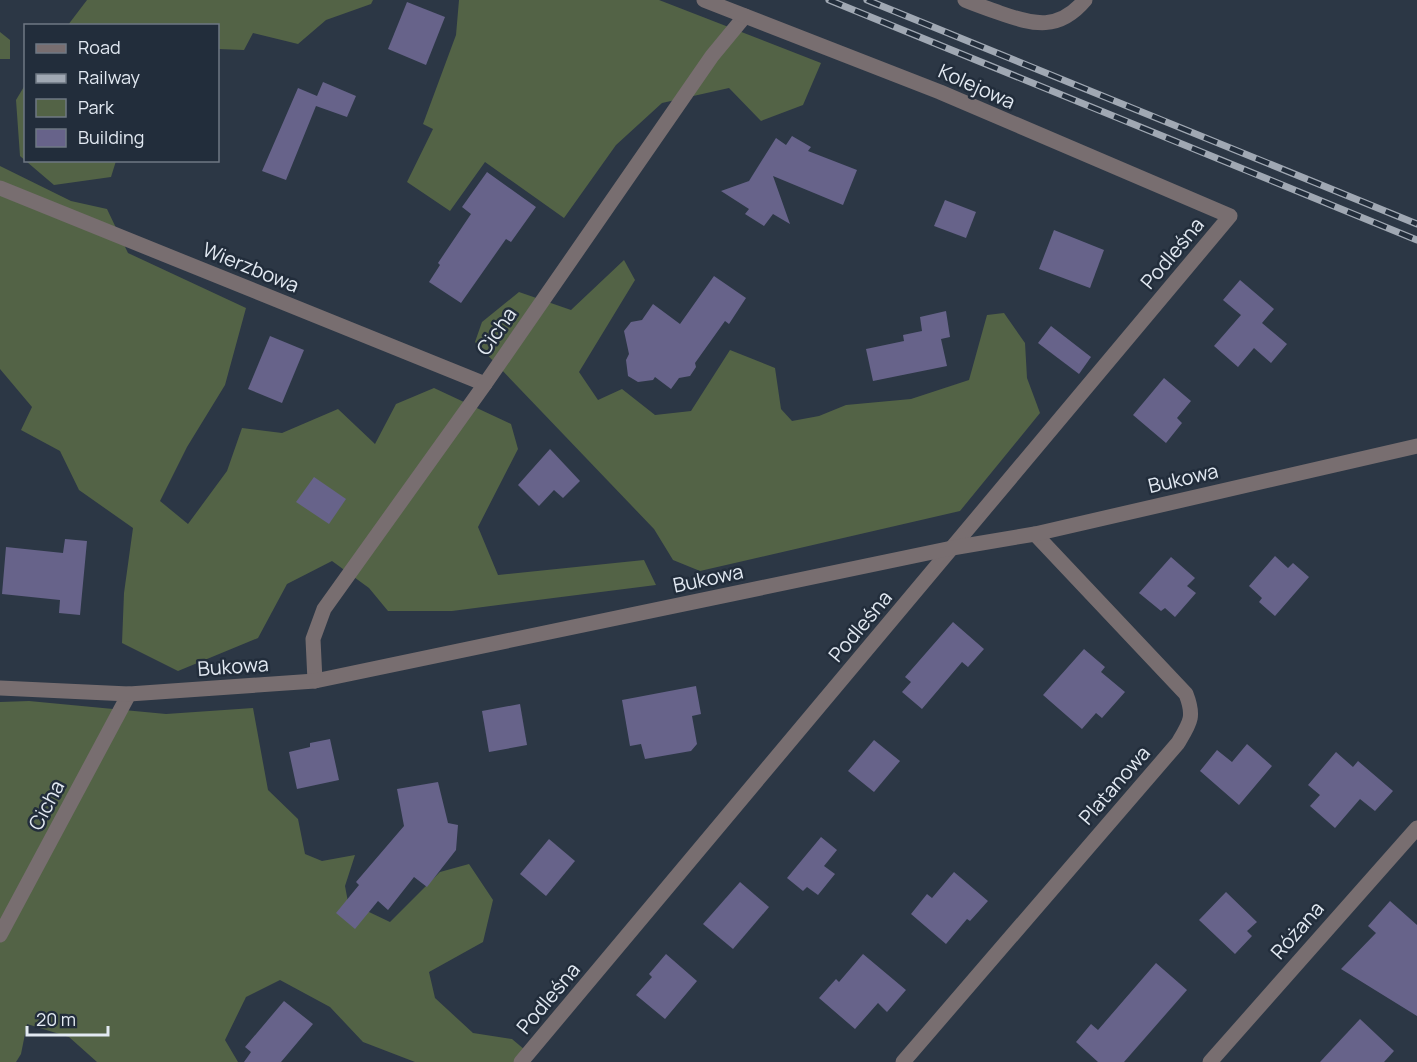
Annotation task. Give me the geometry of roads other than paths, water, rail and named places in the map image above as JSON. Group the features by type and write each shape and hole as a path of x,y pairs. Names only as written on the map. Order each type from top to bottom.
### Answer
{"street":[{"name":"Kolejowa","path":"704,0 940,92 1230,216"},
{"path":"965,0 1025,22 1039,24 1055,22 1068,15 1085,0"},
{"name":"Cicha","path":"315,681 313,639 324,609 485,384 712,56 745,16"},
{"name":"Wierzbowa","path":"0,188 485,384"},
{"name":"Podleśna","path":"521,1062 1230,216"},
{"name":"Bukowa","path":"0,688 129,694 315,681 952,548 1035,534 1417,446"},
{"name":"Platanowa","path":"903,1062 1178,743 1191,721 1192,708 1186,694 1035,534"},
{"name":"Cicha","path":"0,935 129,694"},
{"name":"Różana","path":"1210,1062 1339,913 1417,828"}],"railway":[{"path":"829,0 1417,240"},
{"path":"867,0 1417,224"}]}
